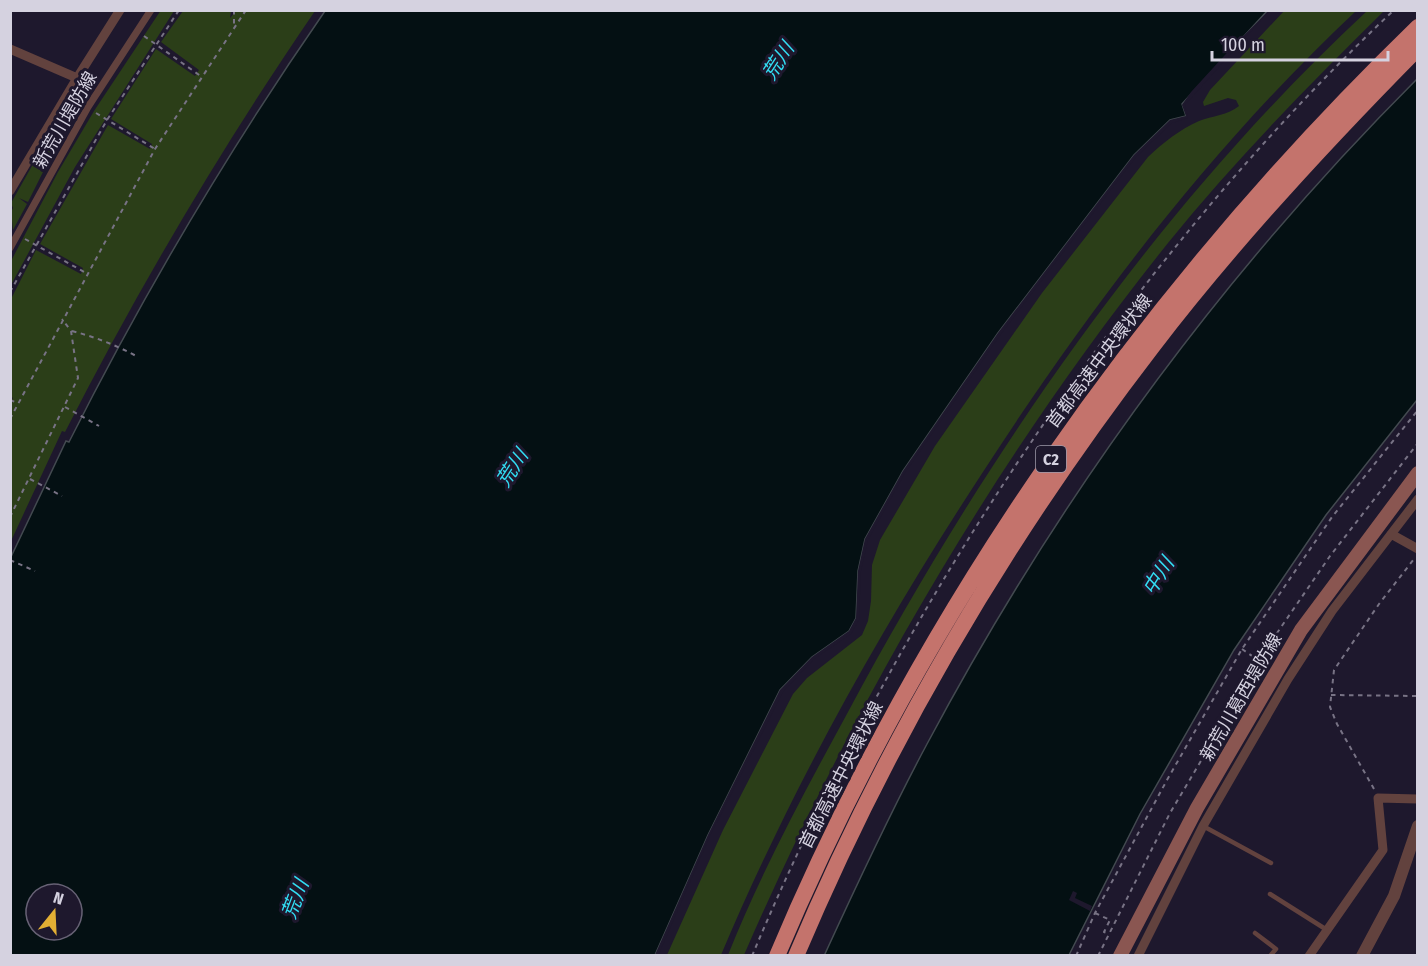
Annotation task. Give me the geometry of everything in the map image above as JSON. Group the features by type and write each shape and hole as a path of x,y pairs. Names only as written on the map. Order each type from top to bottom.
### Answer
{"highway":[{"name":"首都高速中央環状線","path":"777,956 834,830 890,721 983,564 1091,402 1172,296 1244,210 1338,106 1418,27"},
{"name":"首都高速中央環状線","path":"796,956 859,815 900,738 975,605 1059,476 1146,355 1203,284 1309,161 1418,48"}],"main road":[{"name":"新荒川葛西堤防線","path":"1120,956 1197,808 1301,630 1418,473"}],"street":[{"path":"10,191 120,10"},
{"name":"新荒川堤防線","path":"10,248 88,107 151,10"},
{"path":"10,49 77,78"},
{"path":"1138,956 1203,826 1316,634 1418,499"},
{"path":"1391,534 1418,549"},
{"path":"1301,630 1316,634"},
{"path":"1309,956 1383,850 1378,798 1418,799"},
{"path":"1362,956 1394,896 1418,826"}],"lane":[{"path":"1203,826 1271,863"},
{"path":"1270,894 1327,930"},
{"path":"1254,933 1276,949 1270,956"}],"path":[{"path":"10,292 35,244 107,120 179,10"},
{"path":"234,10 234,27"},
{"path":"10,418 86,273 155,149 246,10"},
{"path":"144,36 202,77"},
{"path":"94,111 155,149"},
{"path":"23,237 86,273"},
{"path":"10,517 78,378 71,331 62,319"},
{"path":"71,331 96,341 110,342 138,357"},
{"path":"10,400 18,403"},
{"path":"65,407 99,426"},
{"path":"1076,956 1095,913 1242,649 1332,517 1418,410"},
{"path":"1098,956 1170,813 1295,603 1418,442"},
{"path":"29,479 62,496"},
{"path":"1378,798 1330,707 1334,670 1378,604 1418,555"},
{"path":"10,560 35,571"},
{"path":"1242,649 1255,658 1248,669 1253,672"},
{"path":"1331,696 1418,696"},
{"path":"1095,913 1110,920 1104,932 1108,934"}],"green space":[{"path":"161,10 174,11 75,167 11,285 11,261 58,172 94,111"},
{"path":"1285,10 1356,11 1251,117 1202,174 1109,291 1022,413 908,591 840,709 748,892 721,955 667,955 723,830 793,694 807,678 862,635 868,621 872,565 880,540 935,446 1042,293 1148,157 1185,128 1239,106 1236,100 1228,98 1204,106 1203,102 1210,90"},
{"path":"183,11 231,11 230,18 236,11 315,11 215,165 152,270 65,432 62,431 11,541 10,403 13,398 10,396 11,299 36,250 81,274 83,268 40,244 108,125 150,149 152,144 111,119 156,49 195,76 199,70 161,42"},
{"path":"1367,11 1384,11 1273,124 1193,213 1105,325 1044,410 932,585 881,675 832,767 744,955 728,955 769,862 848,712 957,523 1016,431 1079,340 1145,252 1289,87"},
{"path":"75,90 69,107 79,108 62,139 53,135 61,141 45,171 35,167 43,172 28,202 19,198 27,204 13,230 11,203"}],"water":[{"name":"荒川","path":"325,11 1267,11 1182,104 1186,116 1170,120 1134,155 998,333 903,471 865,539 858,571 856,618 849,631 812,657 780,690 708,835 655,955 11,955 10,559 66,441 69,442 158,276 255,115"},
{"name":"中川","path":"1417,79 1417,400 1326,515 1234,650 1140,814 1069,955 824,956 887,822 977,653 1088,478 1148,393 1276,231"}],"pier":[{"path":"1270,10 1185,105 1188,118 1172,123 1136,157 1001,334 905,473 868,540 861,571 859,620 851,634 814,659 783,692 710,836 658,956 655,955 708,835 780,690 812,657 849,631 856,618 858,571 865,539 903,471 998,333 1134,155 1170,120 1186,116 1182,105 1191,92"},
{"path":"1073,891 1077,893 1075,898 1092,906 1090,911 1069,900"}]}
